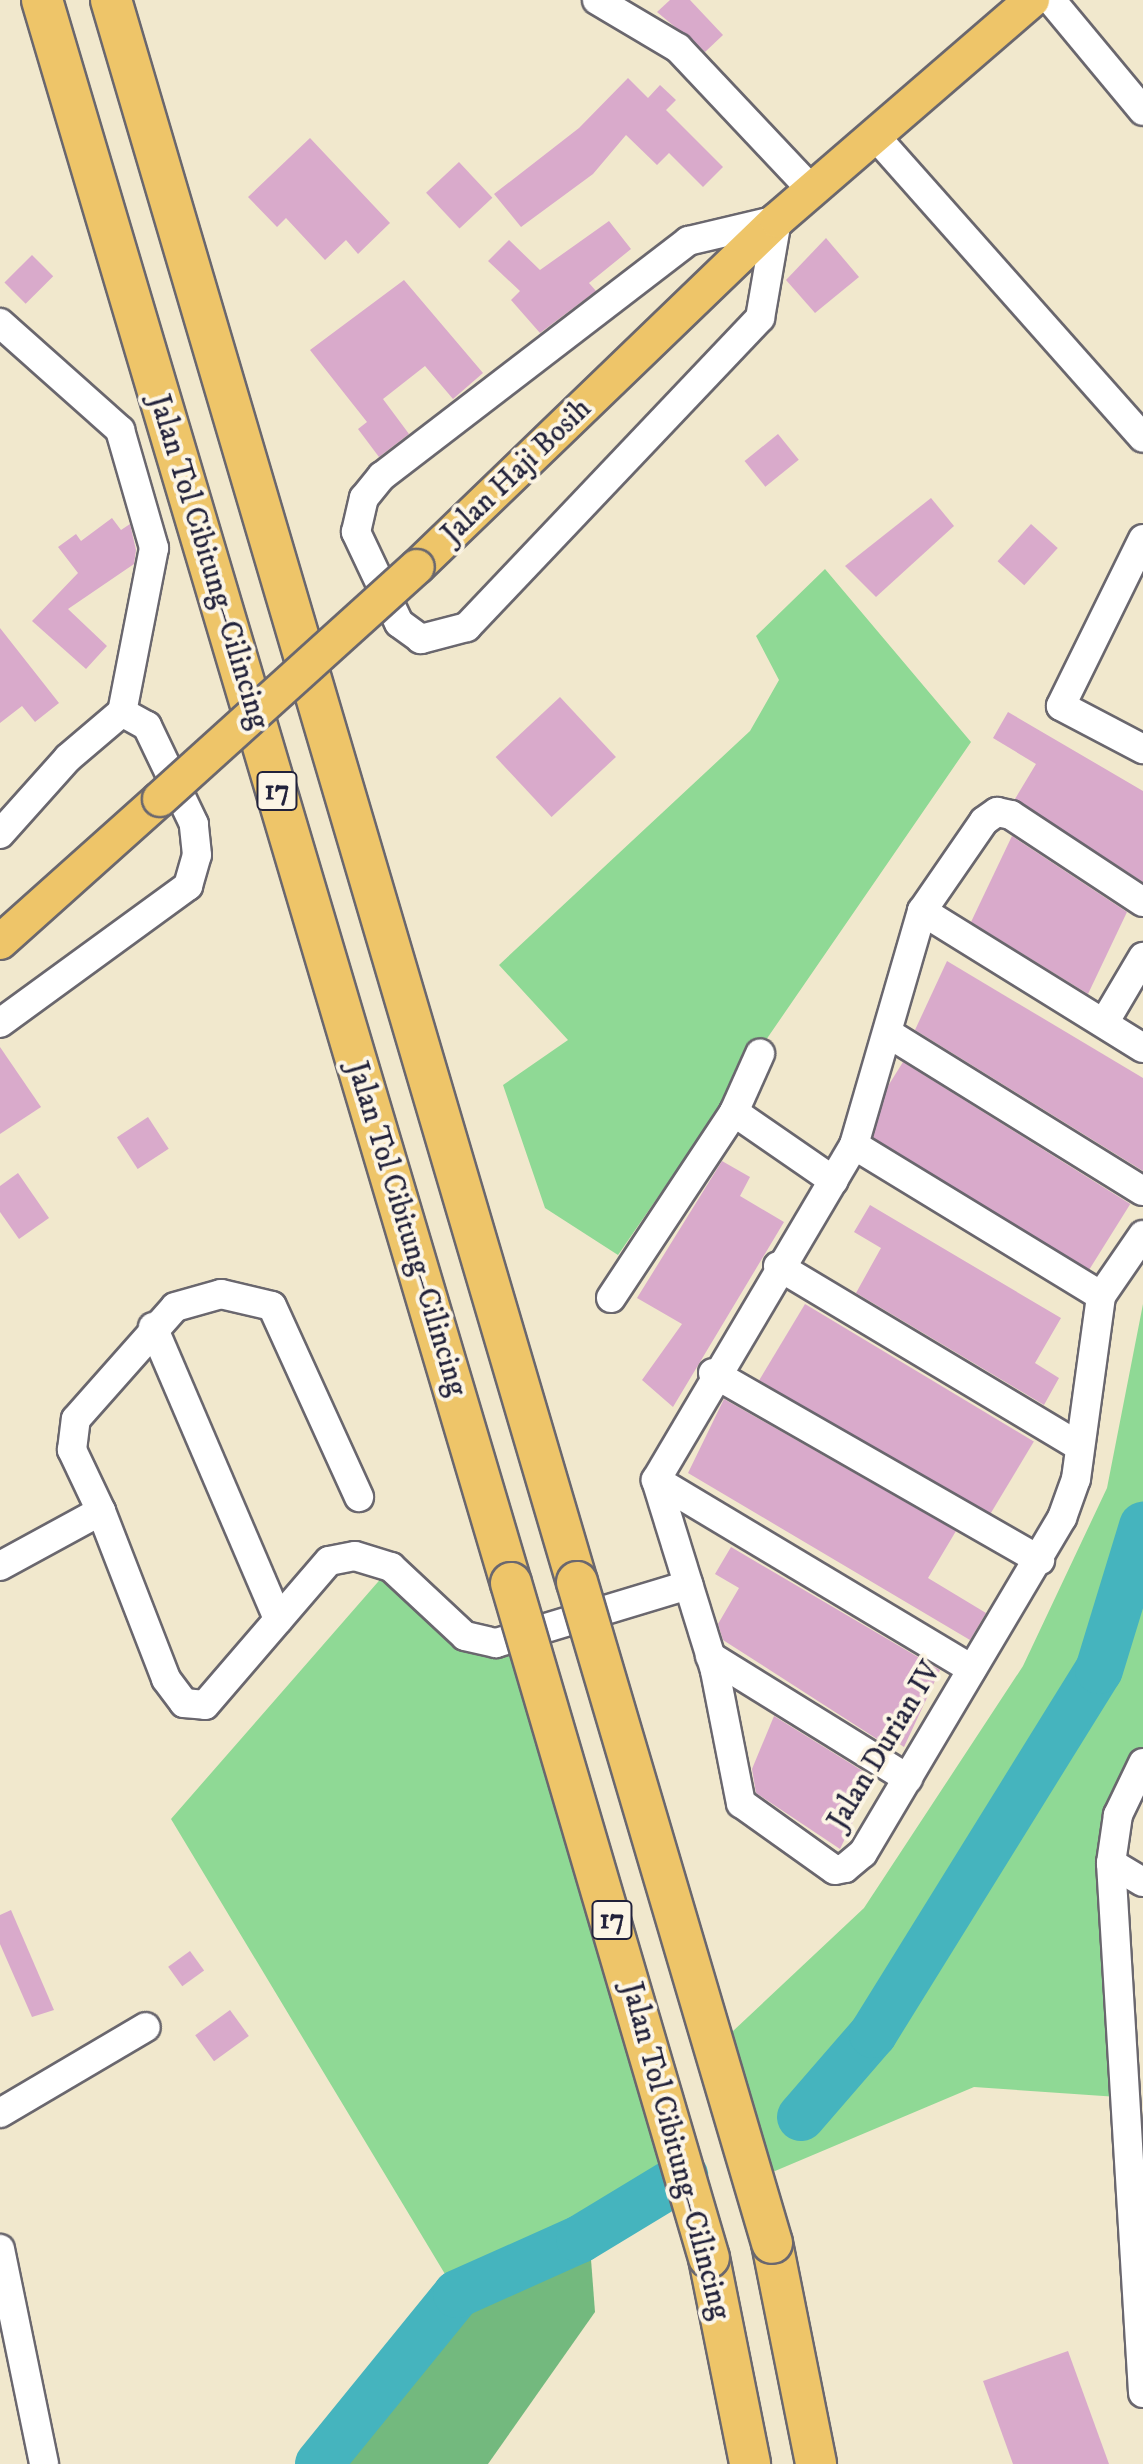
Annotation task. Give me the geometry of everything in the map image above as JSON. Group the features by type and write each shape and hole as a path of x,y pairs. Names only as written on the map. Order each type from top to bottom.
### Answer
{"highway":[{"name":"Jalan Tol Cibitung–Cilincing","path":"42,0 709,2258 750,2464"},
{"name":"Jalan Tol Cibitung–Cilincing","path":"111,0 772,2243 816,2464"}],"main road":[{"name":"Jalan Haji Bosih","path":"0,942 417,567 777,220 1032,0"}],"street":[{"path":"597,0 678,48 812,190"},
{"path":"1051,0 1143,111"},
{"path":"876,137 1143,438"},
{"path":"777,220 760,318 467,627 421,639 399,623 356,532 364,498 382,476 688,241 777,220"},
{"path":"0,323 120,430 154,548 122,712 68,758 0,834"},
{"path":"1143,539 1061,706 1143,749"},
{"path":"0,1023 188,886 197,855 194,824 147,726 122,712"},
{"path":"972,1669 656,1480 713,1373 854,1145 891,1035 922,911 984,821 997,812 1011,815 1143,902"},
{"path":"922,911 1143,1048"},
{"path":"1104,1023 1143,957"},
{"path":"891,1035 1143,1191"},
{"path":"611,1298 734,1112 760,1054"},
{"path":"734,1112 834,1181"},
{"path":"854,1145 1101,1296"},
{"name":"Jalan Durian IV","path":"656,1480 710,1656 741,1803 835,1870 863,1853 1040,1560 1076,1479 1076,1444 1101,1296 1143,1235"},
{"path":"778,1266 1076,1444"},
{"path":"359,1497 272,1306 256,1296 194,1297 153,1327 76,1419 72,1450 101,1511 166,1679 184,1703 205,1705 218,1696 278,1619 329,1561 355,1556 391,1567 465,1636 496,1643 688,1585"},
{"path":"153,1327 278,1619"},
{"path":"713,1373 1040,1560"},
{"path":"0,1566 101,1511"},
{"path":"710,1656 908,1779"},
{"path":"1143,1763 1118,1815 1111,1863 1131,2015 1143,2393"},
{"path":"1111,1863 1143,1882"},
{"path":"0,2113 146,2027"},
{"path":"0,2249 44,2464"}],"green space":[{"path":"825,569 971,742 618,1255 545,1208 503,1085 568,1040 499,965 750,731 779,680 756,636"},
{"path":"1143,1304 1143,1759 1124,1799 1118,2097 974,2087 754,2180 716,2047 864,1908 1023,1666 1107,1488"},
{"path":"391,1567 465,1636 528,1637 684,2176 589,2233 457,2294 171,1819"},
{"path":"589,2233 595,2312 488,2464 319,2464 457,2294"}],"building":[{"path":"670,0 690,0 723,35 705,52 657,12"},
{"path":"628,78 648,98 660,85 676,100 666,110 723,167 703,187 669,153 657,165 626,135 593,174 521,227 494,194 579,128"},
{"path":"310,138 390,223 358,254 346,240 325,260 286,218 277,227 248,197"},
{"path":"459,162 492,198 460,229 426,193"},
{"path":"609,221 631,249 589,283 596,291 540,333 511,300 520,291 488,261 509,240 540,270"},
{"path":"826,238 859,277 815,313 786,280"},
{"path":"32,255 53,276 26,304 4,283"},
{"path":"404,280 483,373 453,399 425,366 383,399 409,434 379,457 358,429 367,422 310,350"},
{"path":"778,434 799,460 765,487 745,461"},
{"path":"931,498 954,526 876,597 845,566"},
{"path":"112,518 121,530 130,524 136,550 134,564 68,609 107,646 86,669 32,621 78,573 58,547 76,534 81,541"},
{"path":"1031,524 1058,548 1024,585 998,561"},
{"path":"0,628 59,703 35,722 22,706 0,723"},
{"path":"560,697 616,757 552,817 496,757"},
{"path":"1008,712 1143,791 1143,882 1015,799 1036,764 993,738"},
{"path":"1012,836 1127,912 1088,994 971,922"},
{"path":"947,961 1143,1078 1143,1171 915,1030"},
{"path":"0,1047 41,1107 0,1134"},
{"path":"903,1062 1130,1204 1088,1272 861,1130"},
{"path":"148,1117 169,1149 138,1169 117,1137"},
{"path":"722,1161 750,1177 740,1196 784,1222 673,1407 642,1380 682,1324 637,1298"},
{"path":"18,1173 49,1218 19,1239 0,1212 0,1186"},
{"path":"870,1205 1061,1318 1035,1363 1059,1378 1044,1405 856,1293 881,1248 854,1232"},
{"path":"805,1304 1034,1442 988,1518 759,1380"},
{"path":"724,1399 956,1531 928,1578 986,1613 970,1640 688,1473"},
{"path":"731,1547 940,1670 904,1747 895,1741 891,1748 723,1640 718,1624 739,1588 715,1574"},
{"path":"774,1716 874,1778 840,1849 756,1793 752,1769"},
{"path":"11,1910 54,2010 32,2017 0,1944 0,1915"},
{"path":"190,1951 204,1970 182,1986 168,1967"},
{"path":"230,2010 249,2036 214,2061 195,2035"},
{"path":"1068,2351 1109,2464 1013,2464 983,2381"}],"waterway":[{"path":"801,2117 873,2034 1099,1670 1143,1526"},
{"path":"319,2464 457,2294 580,2239 684,2176"}]}
